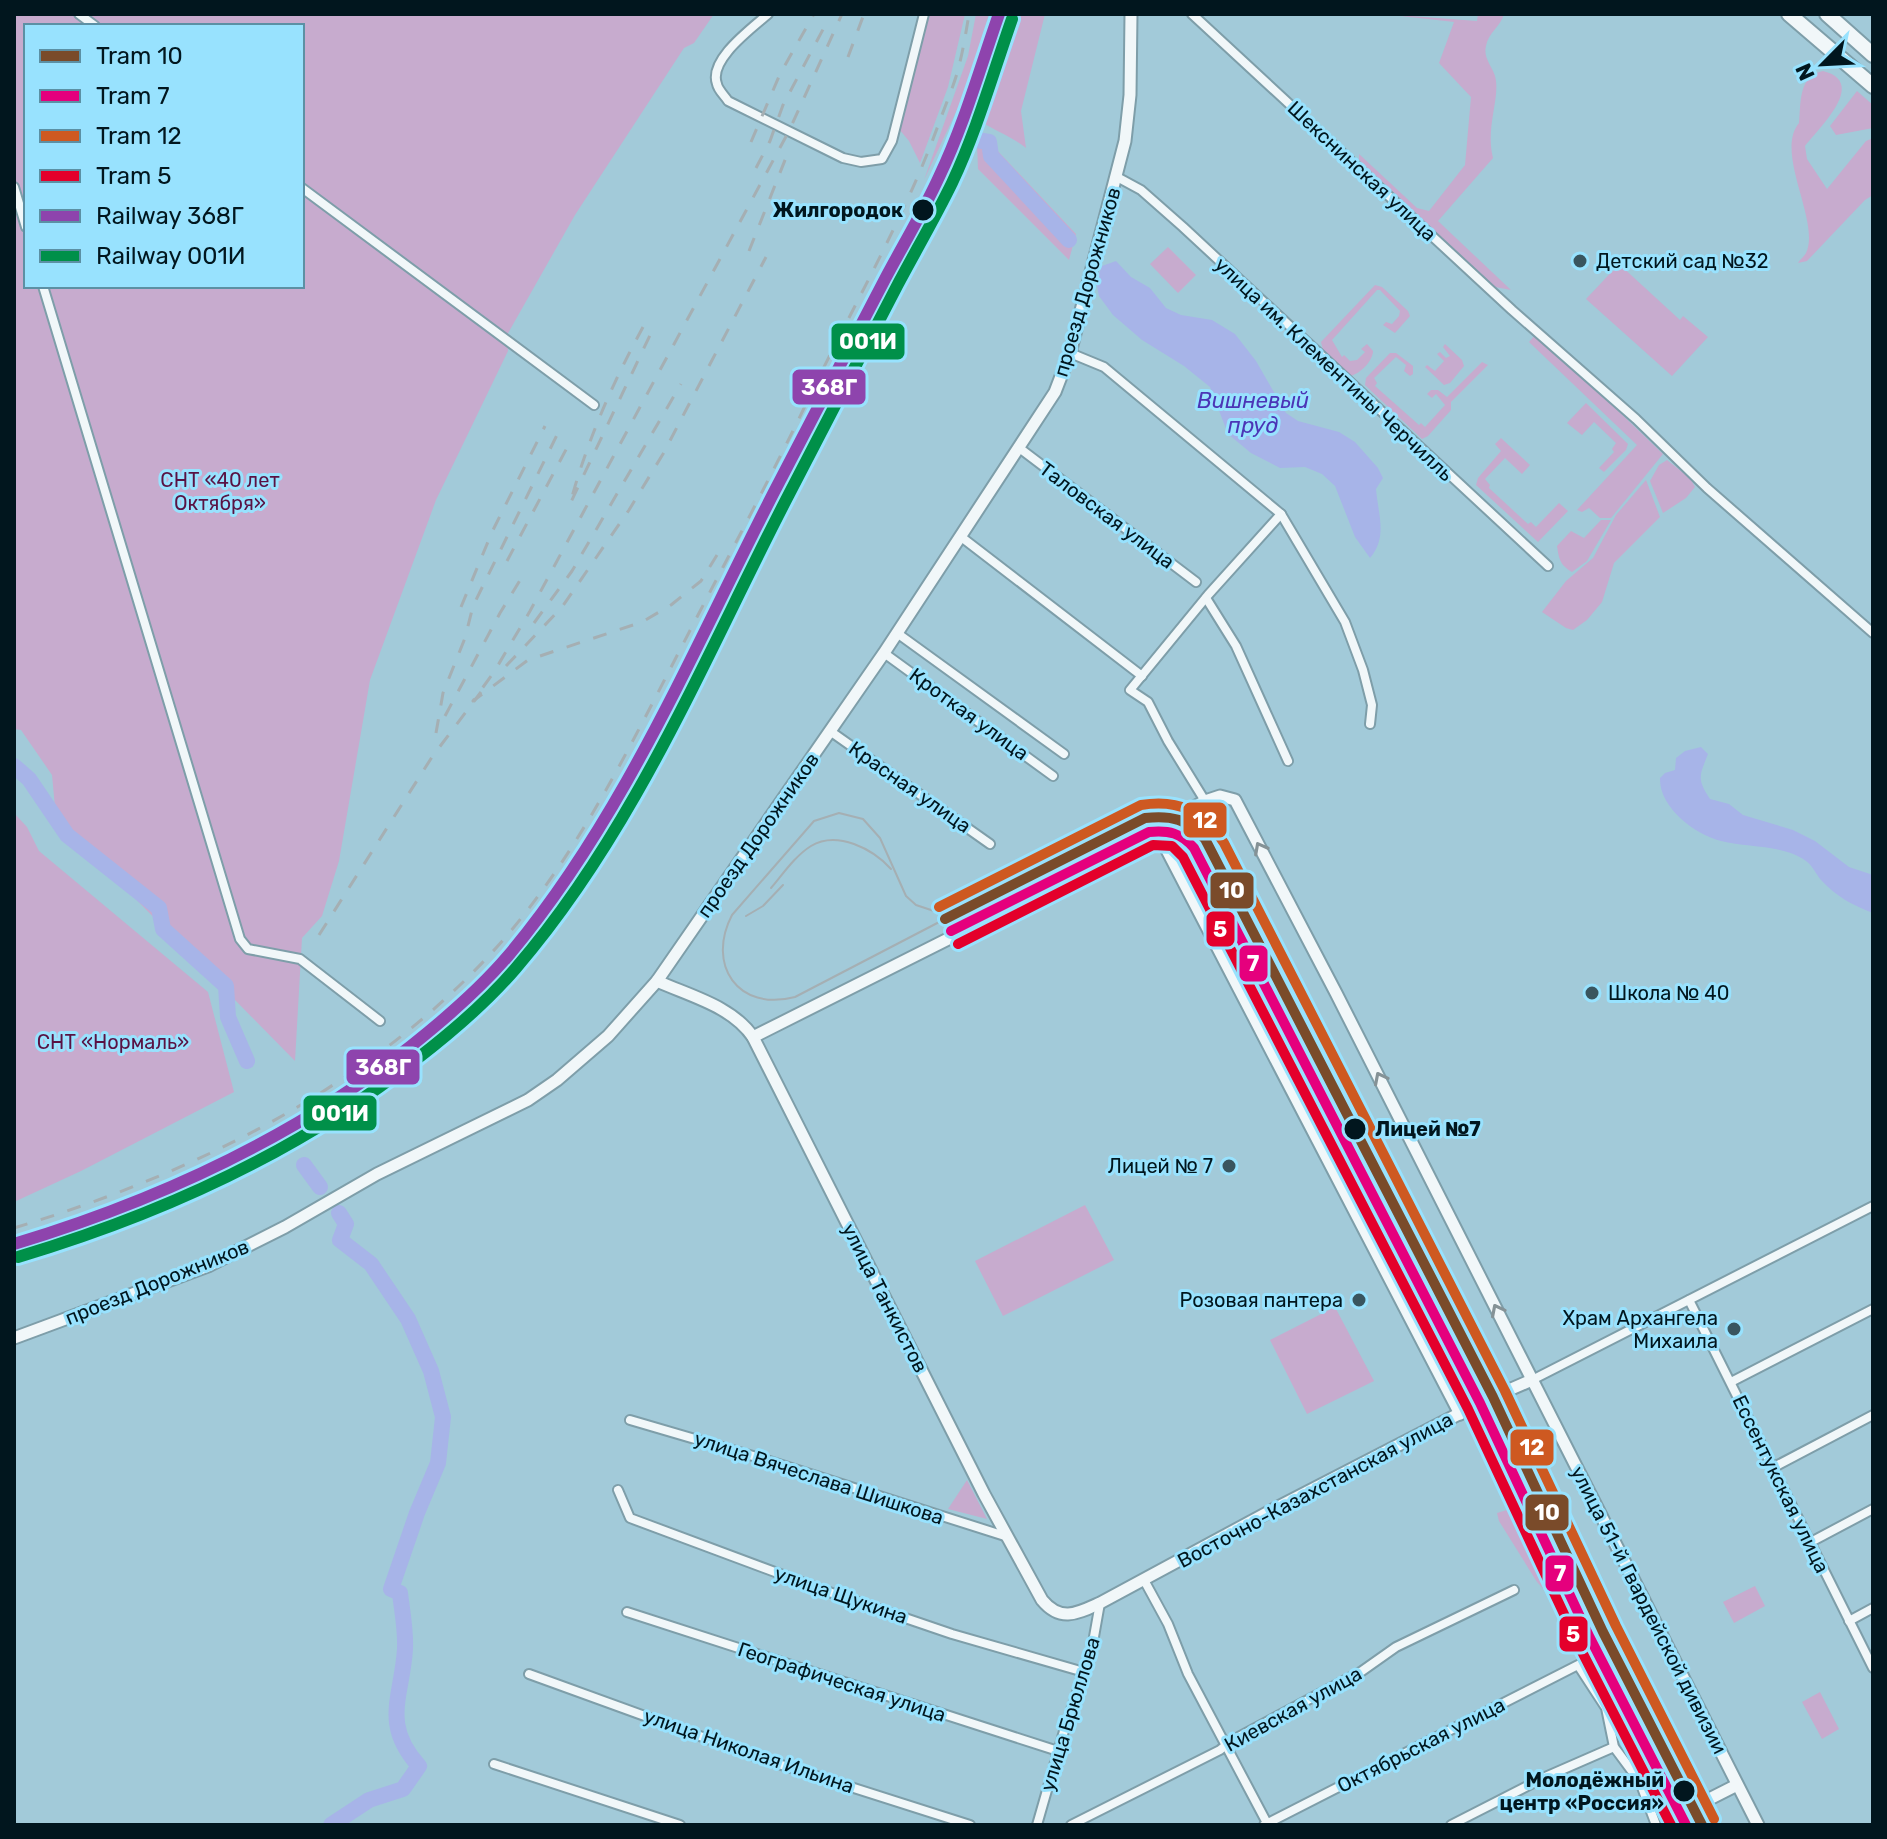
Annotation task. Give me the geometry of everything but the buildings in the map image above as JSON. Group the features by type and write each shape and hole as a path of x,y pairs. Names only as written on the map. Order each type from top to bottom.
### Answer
{"highway":[{"path":"1789,14 1873,86"},
{"path":"1827,14 1873,55"}],"main road":[{"name":"проезд Дорожников","path":"14,1338 208,1266 285,1227 377,1174 528,1100 557,1080 608,1036 657,981 884,653 1055,392 1070,353 1125,141 1130,95 1131,14"},
{"name":"улица 51-й Гвардейской дивизии","path":"1205,801 1220,796 1230,797 1238,805 1330,980 1758,1825"},
{"path":"753,1037 956,935 1205,801"},
{"path":"1156,829 1460,1414"},
{"name":"улица Танкистов","path":"657,981 732,1015 744,1024 1008,1537 1048,1607 1073,1615 1100,1603"},
{"name":"Восточно-Казахстанская улица","path":"1100,1603 1460,1414 1532,1380"},
{"path":"1663,1824 1737,1785"}],"street":[{"path":"768,14 731,47 716,68 716,84 728,101 843,158 861,162 882,159 892,141 924,14"},
{"name":"Шекснинская улица","path":"1192,14 1636,419 1707,488 1873,633"},
{"name":"улица им. Клементины Черчилль","path":"1117,177 1141,190 1183,227 1548,566"},
{"path":"14,187 24,220"},
{"path":"304,189 594,405"},
{"path":"44,288 240,939 248,949 300,959 380,1021"},
{"path":"1070,353 1104,367 1281,514 1345,622 1372,705 1370,724"},
{"name":"Таловская улица","path":"1018,447 1196,582"},
{"path":"1205,801 1148,702 1130,690 1281,514"},
{"path":"960,536 1142,676"},
{"path":"1206,598 1236,646 1288,761"},
{"name":"Кроткая улица","path":"897,633 1064,754"},
{"name":"Кроткая улица","path":"884,653 1053,776"},
{"name":"Красная улица","path":"830,731 990,844"},
{"name":"Восточно-Казахстанская улица","path":"1532,1380 1873,1206"},
{"name":"Ессентукская улица","path":"1689,1300 1873,1668"},
{"path":"1731,1382 1873,1309"},
{"path":"1774,1467 1873,1415"},
{"name":"улица Вячеслава Шишкова","path":"630,1420 1008,1537"},
{"name":"улица Щукина","path":"618,1490 630,1518 952,1634 1084,1672"},
{"path":"1809,1543 1873,1509"},
{"path":"1144,1580 1168,1624 1188,1674 1266,1824"},
{"name":"Киевская улица","path":"1071,1825 1220,1750 1362,1671 1396,1647 1514,1590"},
{"name":"улица Брюллова","path":"1037,1825 1092,1648 1100,1603"},
{"path":"1849,1621 1873,1608"},
{"name":"Географическая улица","path":"627,1612 1058,1751"},
{"name":"Октябрьская улица","path":"1266,1824 1578,1665 1606,1708 1614,1747"},
{"name":"улица Николая Ильина","path":"529,1674 766,1760 970,1825"},
{"path":"1451,1825 1543,1778 1614,1747 1640,1782 1663,1824"},
{"path":"494,1764 680,1825"}],"green space":[{"name":"СНТ «40 лет Октября»","path":"14,14 714,14 694,43 684,48 575,215 507,335 508,351 436,500 370,680 339,861 322,916 302,938 295,1061 56,818 52,775 21,730 14,729"},
{"path":"925,14 965,14 948,87 920,163 899,129"},
{"path":"976,14 989,14 963,97 924,180 968,56"},
{"path":"999,14 1045,14 1021,111 1026,148 966,116"},
{"path":"1384,14 1477,21 1478,14 1504,14 1489,37 1485,50 1496,84 1491,135 1493,158 1438,221 1511,290 1495,287 1359,160 1359,154 1417,208 1429,211 1465,165 1471,97 1439,63 1454,22"},
{"path":"1823,71 1836,77 1841,85 1841,95 1829,117 1805,146 1807,159 1827,189 1866,141 1873,138 1873,195 1807,261 1798,263 1806,253 1809,240 1794,169 1793,136 1799,123 1805,84 1809,78"},
{"path":"1857,91 1873,105 1873,128 1836,135 1830,126"},
{"path":"977,144 995,148 1076,234 1069,260 978,169"},
{"path":"1168,247 1196,275 1178,293 1150,264"},
{"path":"1619,264 1680,320 1683,316 1708,337 1672,376 1586,299"},
{"path":"1375,285 1382,287 1410,316 1395,333 1383,325 1386,322 1392,324 1400,311 1377,290 1332,340 1342,357 1344,355 1350,361 1357,360 1365,352 1361,349 1367,344 1373,351 1365,366 1350,376 1323,350 1321,342"},
{"path":"1537,333 1663,454 1611,518 1600,518 1589,508 1582,512 1577,510 1637,445 1529,342"},
{"path":"1445,344 1462,360 1464,366 1450,383 1444,385 1425,367 1427,365 1435,371 1444,361 1437,354 1440,352 1446,358 1450,356 1443,347"},
{"path":"1390,353 1396,353 1413,366 1413,374 1410,376 1404,371 1406,365 1396,357 1374,378 1375,386 1425,427 1445,405 1436,394 1432,398 1427,394 1431,390 1438,390 1447,397 1482,362 1488,365 1451,402 1451,410 1422,439 1365,385 1366,378"},
{"path":"1586,403 1628,444 1604,472 1599,468 1614,452 1612,449 1616,443 1594,422 1582,435 1567,423"},
{"path":"1501,438 1530,465 1522,474 1505,458 1485,479 1489,488 1528,524 1531,522 1536,527 1559,503 1568,511 1538,542 1476,485 1478,478 1501,451 1495,444"},
{"path":"1667,460 1690,478 1695,487 1686,498 1663,513 1650,481 1659,465"},
{"path":"1646,480 1660,517 1614,563 1602,602 1587,620 1573,630 1566,628 1542,612 1566,581 1593,558 1616,515"},
{"path":"1601,520 1611,520 1587,561 1572,572 1561,561 1557,546 1571,531 1584,538"},
{"name":"СНТ «Нормаль»","path":"14,813 27,827 39,851 208,992 234,1092 14,1202"},
{"path":"1085,1205 1114,1260 1003,1316 975,1261"},
{"path":"1335,1307 1374,1381 1307,1414 1270,1340"},
{"path":"967,1480 987,1519 948,1509"},
{"path":"1520,1506 1533,1518 1542,1517 1547,1532 1545,1558 1556,1561 1560,1568 1555,1576 1568,1590 1565,1601 1559,1606 1537,1582 1499,1521 1497,1513"},
{"path":"1755,1586 1765,1606 1734,1623 1723,1602"},
{"path":"1820,1692 1839,1729 1822,1739 1802,1702"}],"water":[{"name":"Вишневый пруд","path":"1116,261 1131,277 1150,288 1166,308 1181,315 1212,320 1235,334 1256,361 1286,413 1298,421 1339,432 1355,442 1378,468 1383,478 1376,489 1380,534 1376,550 1370,558 1355,537 1335,486 1322,474 1305,467 1280,468 1251,453 1228,434 1210,387 1184,366 1142,340 1113,315 1099,296 1096,281 1102,266"},
{"path":"1701,747 1708,754 1701,781 1710,799 1729,804 1743,815 1793,830 1815,841 1849,867 1873,876 1873,913 1839,896 1808,863 1797,856 1776,849 1721,841 1700,832 1680,818 1665,799 1660,778 1675,770 1676,758 1685,751"}],"waterway":[{"path":"977,140 989,142 991,156 1069,240"},
{"path":"14,766 29,779 67,835 159,908 163,929 226,986 228,1017 247,1061"},
{"path":"304,1165 320,1187"},
{"path":"331,1825 369,1800 403,1789 419,1766 407,1751 397,1723 405,1635 400,1593 391,1589 438,1463 443,1417 431,1371 408,1319 371,1264 340,1240 346,1224 339,1213"}],"tram line":[{"name":"12","path":"939,907 1141,805 1178,806 1199,815 1216,832 1505,1391 1616,1626 1714,1819"},
{"path":"945,919 795,997 775,1000 757,998 743,991 725,967 725,933 732,915 814,821 839,813 863,819 880,838 906,896 916,905 940,913 952,911 977,897"},
{"name":"10","path":"945,919 1145,818 1178,820 1205,839 1493,1397 1603,1632 1702,1825"},
{"name":"7","path":"951,931 1149,832 1174,834 1194,848 1480,1403 1590,1638 1686,1825"},
{"path":"771,888 811,846 832,840 865,849 891,869"},
{"name":"5","path":"958,944 1153,845 1172,846 1183,857 1468,1409 1578,1644 1671,1825"},
{"path":"746,916 763,906 783,885"}],"railway":[{"path":"751,142 780,74 814,14"},
{"path":"717,555 701,581 671,605 642,622 528,660 473,701 530,611 789,131 842,14"},
{"path":"848,57 864,14"},
{"path":"14,1228 82,1206 216,1151 341,1080 399,1038 454,991 531,906 579,835 622,761 776,464 893,229 925,159 954,83 969,14"},
{"path":"756,168 783,105 829,18"},
{"path":"749,251 789,150"},
{"path":"506,666 562,607 629,510 663,454 766,257"},
{"path":"643,327 601,413 570,504 652,331"},
{"path":"534,623 572,571 681,384"},
{"path":"461,607 492,532 545,426"},
{"path":"436,733 443,693 465,638 473,606 557,435"},
{"path":"507,561 569,444"},
{"path":"445,716 525,572"},
{"path":"319,935 432,757 481,692"}],"rail line":[{"name":"368Г","path":"14,1244 171,1187 271,1138 319,1110 411,1046 461,1004 508,956 587,848 654,732 774,492 933,190 964,117 999,14"},
{"name":"001И","path":"18,1257 125,1221 176,1200 227,1177 326,1123 373,1092 444,1037 516,968 558,915 632,802 696,682 786,500 952,183 977,122 1012,19"}],"place":[{"name":"Жилгородок","path":"923,210"},
{"name":"Детский сад №32","path":"1580,261"},
{"name":"Школа № 40","path":"1592,993"},
{"name":"Лицей №7","path":"1355,1129"},
{"name":"Лицей № 7","path":"1229,1166"},
{"name":"Розовая пантера","path":"1359,1300"},
{"name":"Храм Архангела Михаила","path":"1734,1329"},
{"name":"Молодёжный центр «Россия»","path":"1684,1791"}]}
